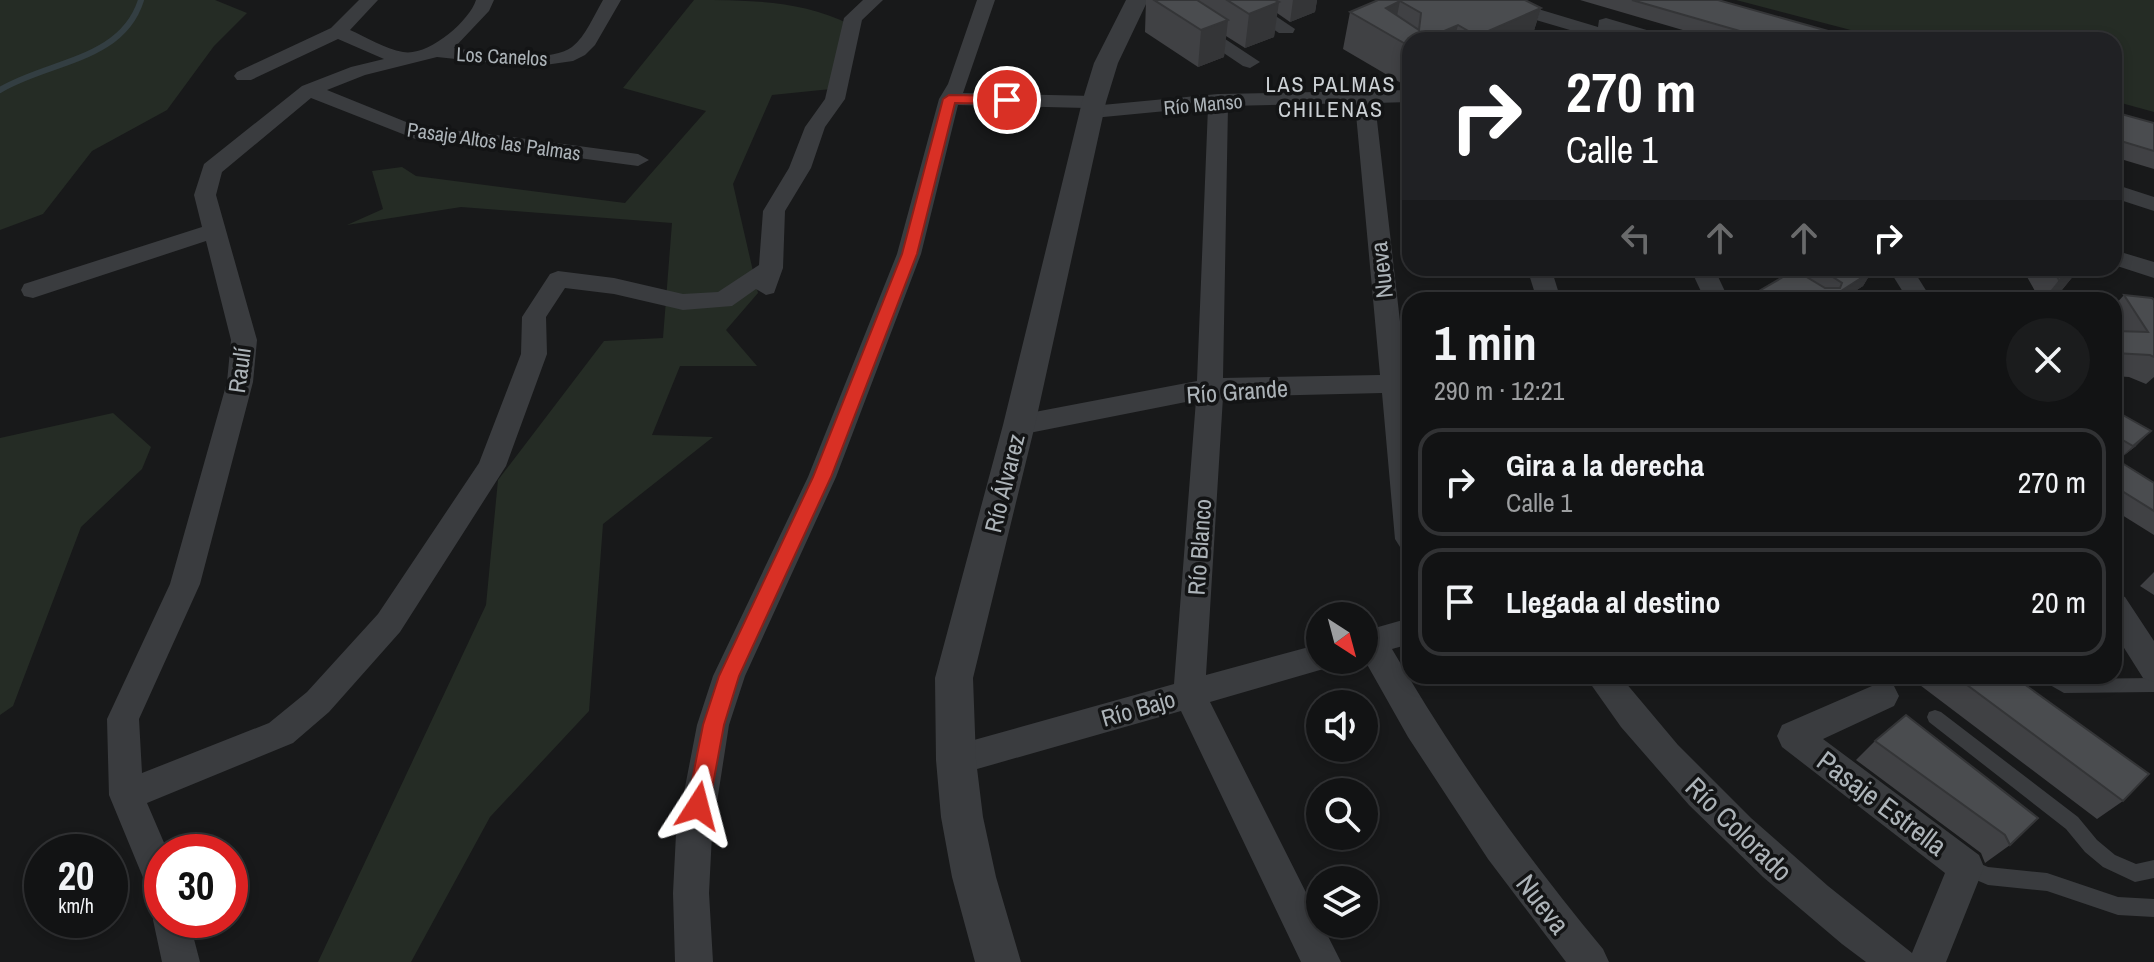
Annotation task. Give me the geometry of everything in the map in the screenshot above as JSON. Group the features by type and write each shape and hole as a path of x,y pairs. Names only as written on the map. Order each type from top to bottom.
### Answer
{"street":[{"path":"244,76 338,32 369,0"},
{"name":"Raulí","path":"144,838 126,795 123,719 185,584 240,382 244,340 205,195 212,169 309,90 358,71 437,51 456,38 483,7 485,0"},
{"name":"Los Canelos","path":"437,51 548,60 567,57 580,50 612,0"},
{"path":"126,795 281,733 318,702 389,623 492,466 534,354 534,317 558,279 614,286 683,302 723,300 768,280 774,211 800,168 815,127 835,99 853,18 874,0"},
{"path":"694,962 691,893 694,834 713,725 729,676 822,477 909,254 949,99 958,84 986,0"},
{"path":"1239,0 1286,29"},
{"path":"1488,0 1596,32"},
{"path":"1525,0 1633,32"},
{"path":"1137,3 1250,62"},
{"name":"Río Álvarez","path":"998,962 974,877 956,760 954,678 1019,425 1093,107 1106,63 1137,3"},
{"path":"338,32 404,60"},
{"name":"Pasaje Altos las Palmas","path":"309,90 418,134 474,138 638,160"},
{"name":"Río Manso","path":"949,99 1093,107 1218,100 1402,96"},
{"name":"Nueva","path":"1364,97 1402,384"},
{"name":"Río Blanco","path":"1189,694 1210,388 1218,100"},
{"path":"2122,179 2154,189"},
{"path":"2122,194 2154,204"},
{"path":"33,290 215,230"},
{"path":"2122,260 2154,270"},
{"name":"Río Grande","path":"1019,425 1210,388 1402,384"},
{"path":"2122,618 2154,668"},
{"path":"1378,640 1402,633"},
{"name":"Nueva","path":"1378,659 1472,809 1590,962"},
{"name":"Río Bajo","path":"956,760 1306,661"},
{"name":"Río Colorado","path":"1607,684 1667,758 1710,804 1806,892 1897,962"},
{"path":"1189,694 1322,962"},
{"name":"Pasaje Estrella","path":"1883,696 1794,736 1966,867 1927,962"},
{"path":"175,938 180,962"}],"lane":[{"path":"1785,276 1812,292"},
{"path":"2061,684 2154,685"},
{"path":"1935,717 2072,823 2091,846 2109,861 2135,873 2154,869"},
{"path":"1966,867 1988,876 2047,882 2118,906 2154,908"}],"shaded area":[{"path":"0,0 215,0 247,13 214,46 167,110 92,151 43,214 0,230"},
{"path":"694,0 753,1 793,6 849,24 831,89 772,95 733,184 758,293 726,330 757,366 680,366 652,435 713,437 603,524 589,711 490,817 411,962 318,962 486,605 498,480 604,341 663,338 672,223 461,207 347,225 383,209 372,171 402,167 416,176 625,203 706,111 623,88"},
{"path":"1736,0 2154,0 2154,112 2122,103 2122,32 1858,32"},
{"path":"113,413 151,447 142,469 81,527 13,706 0,715 0,438"}],"building":[{"path":"1154,0 1197,0 1228,20 1201,30"},
{"path":"1227,0 1275,0 1279,2 1249,14"},
{"path":"1378,0 1525,0 1541,8 1486,32 1470,32 1458,25 1442,32 1402,32 1402,42 1350,12","holes":["1400,1 1421,13 1419,30 1386,8"]},
{"path":"1632,0 1718,0 1832,32 1743,32"},
{"path":"2122,114 2154,123 2154,151 2122,141"},
{"path":"1785,276 1805,276 1825,288 1840,288 1842,283 1831,276 1864,276 1839,292 1759,291"},
{"path":"2124,295 2154,300 2154,357 2122,353 2122,331 2148,332"},
{"path":"2122,415 2151,431 2133,446 2122,440"},
{"path":"2122,463 2154,483 2154,511 2122,491"},
{"path":"1966,684 2024,684 2149,774 2123,801"},
{"path":"1906,715 2038,818 2010,845 2005,835 1875,741"}],"waterway":[{"path":"0,90 101,48 118,36 141,0"}],"district":[{"name":"LAS PALMAS CHILENAS","path":"1331,96"}],"route":[{"path":"698,806 713,725 729,676 822,477 909,254 949,99 1007,100"}]}
